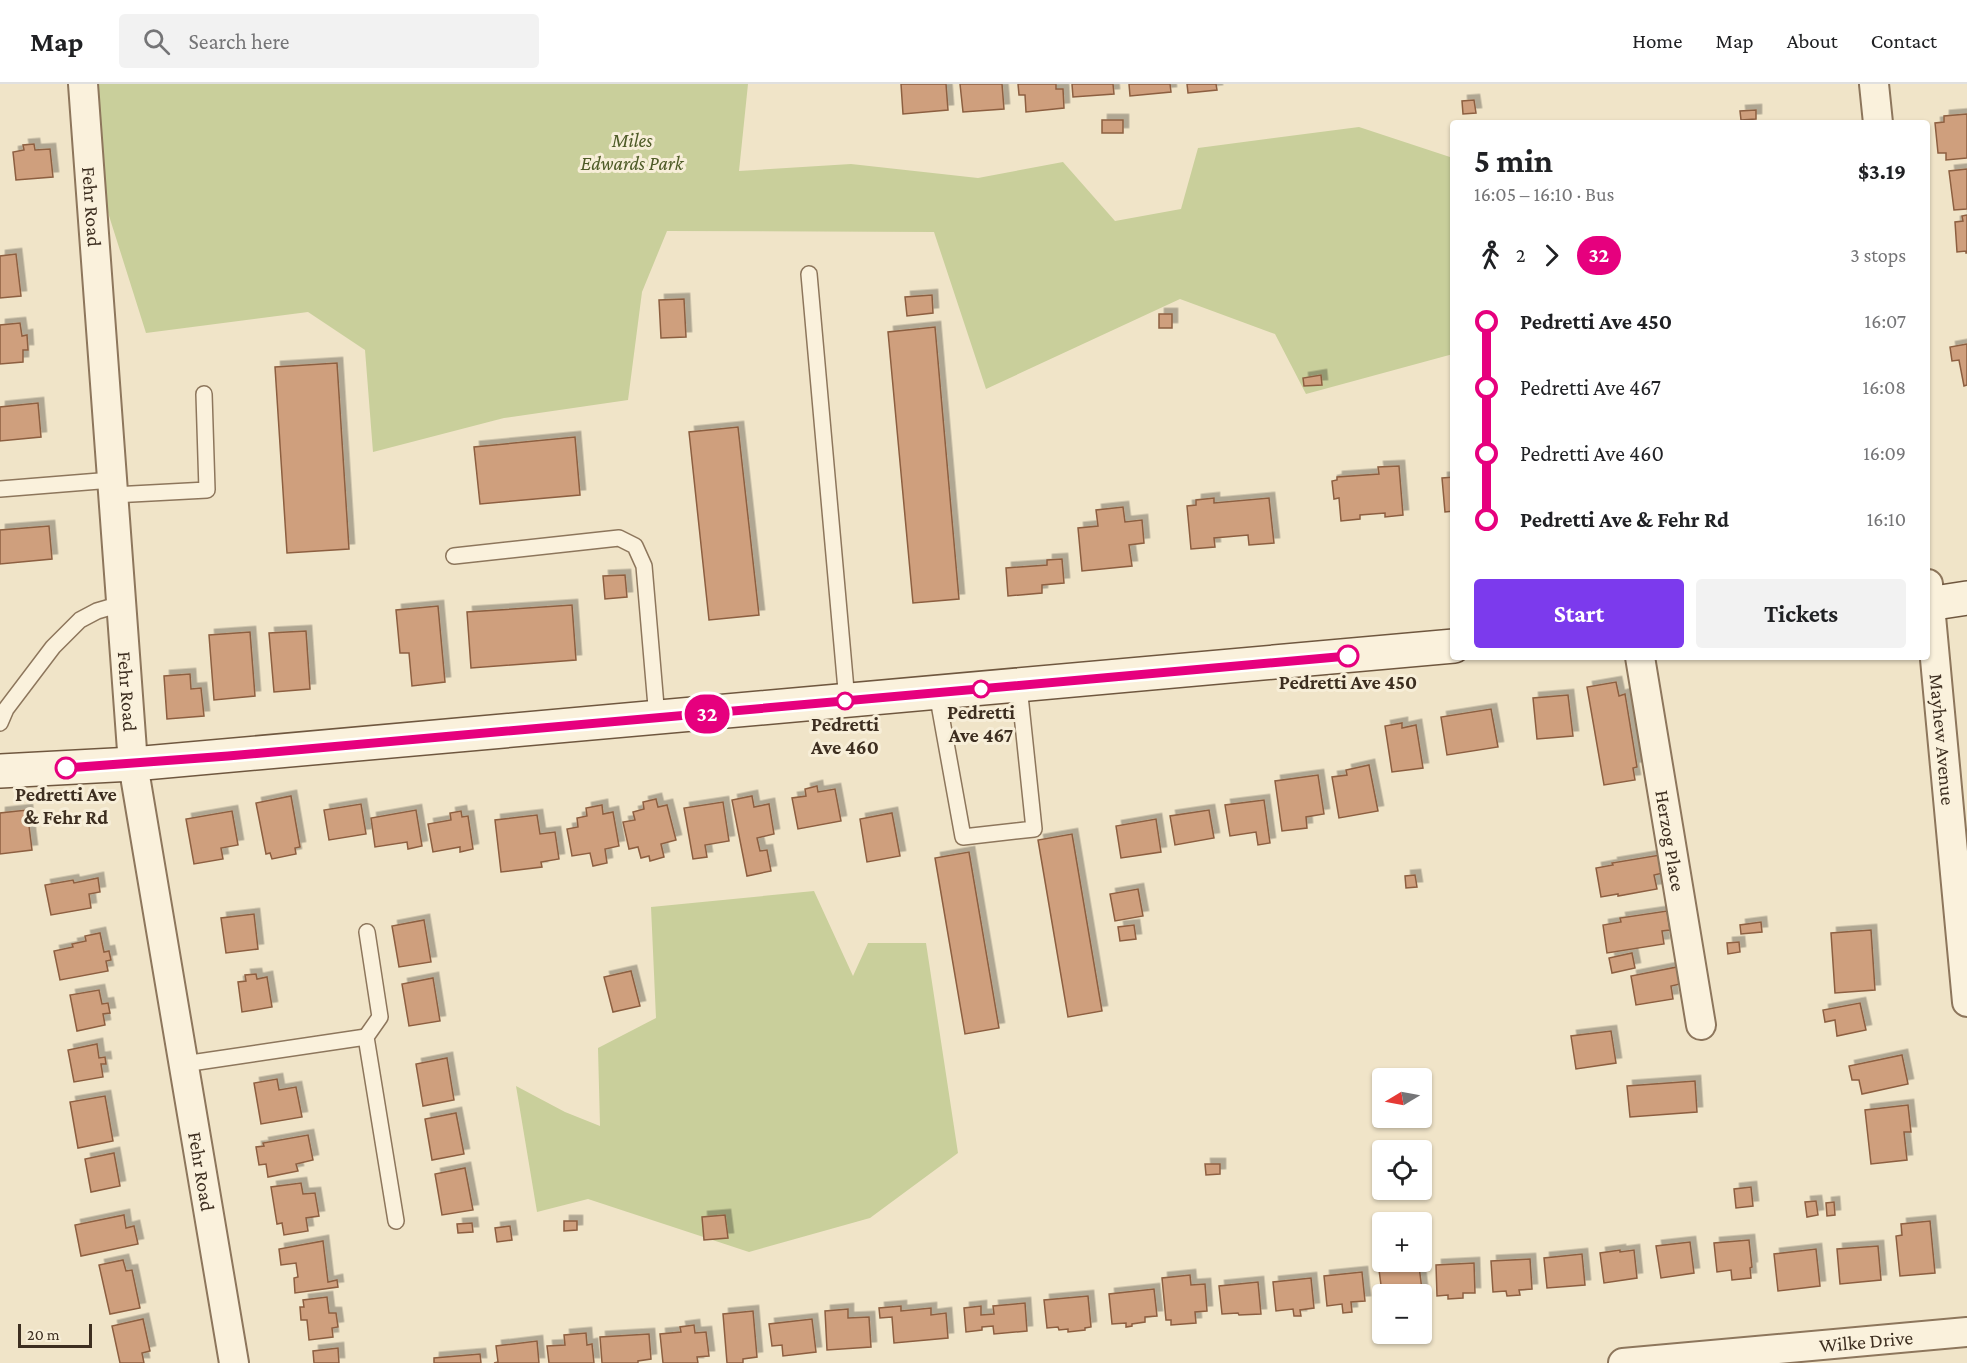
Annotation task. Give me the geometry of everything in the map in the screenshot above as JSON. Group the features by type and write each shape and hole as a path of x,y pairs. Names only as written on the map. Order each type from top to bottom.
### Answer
{"street":[{"name":"Fehr Road","path":"83,84 133,764 234,1363"},
{"path":"1874,84 1878,120"},
{"path":"1930,597 1967,598"},
{"name":"Mayhew Avenue","path":"1930,618 1967,1002"},
{"path":"0,771 133,764 1450,646"},
{"name":"Herzog Place","path":"1640,660 1701,1025"},
{"name":"Wilke Drive","path":"1623,1363 1967,1332"}],"lane":[{"path":"809,274 847,701"},
{"path":"0,489 207,490 204,394"},
{"path":"454,556 619,538 635,546 644,566 657,718"},
{"path":"0,723 6,709 53,647 80,621 97,610 121,604"},
{"path":"936,693 963,837 1034,829 1019,686"},
{"path":"367,932 380,1017 366,1037 396,1221"},
{"path":"184,1064 366,1037"}],"green space":[{"name":"Miles Edwards Park","path":"83,84 748,84 739,171 851,164 978,178 1063,162 1115,221 1181,209 1198,148 1359,127 1450,157 1450,355 1306,394 1275,334 1180,299 986,389 934,232 667,231 642,292 628,400 504,418 373,452 365,350 308,312 146,333 87,146"},
{"path":"814,891 853,976 868,943 926,943 958,1153 870,1218 749,1252 588,1199 537,1212 516,1086 565,1112 600,1126 598,1048 656,1018 651,907"}],"building":[{"path":"901,84 946,84 948,110 903,114"},
{"path":"960,84 1002,84 1004,109 963,112"},
{"path":"1018,84 1056,84 1056,89 1063,89 1064,108 1026,112 1025,95 1019,95"},
{"path":"1072,84 1113,84 1114,94 1073,97"},
{"path":"1129,84 1170,84 1171,92 1130,96"},
{"path":"1187,84 1216,84 1217,90 1188,93"},
{"path":"1474,100 1476,113 1463,114 1462,101"},
{"path":"1756,110 1756,119 1741,120 1740,111"},
{"path":"1967,114 1967,158 1946,160 1946,153 1938,153 1935,123 1944,122 1944,116"},
{"path":"1102,120 1123,120 1123,133 1102,133"},
{"path":"34,144 35,150 50,149 53,177 16,180 13,152 24,150 23,145"},
{"path":"1967,169 1967,209 1954,210 1949,171"},
{"path":"1967,215 1967,253 1966,251 1957,252 1955,222 1963,221 1962,216"},
{"path":"16,254 21,296 0,298 0,256"},
{"path":"932,295 933,313 907,316 905,297"},
{"path":"684,299 686,337 661,338 659,300"},
{"path":"1159,314 1172,314 1172,328 1159,328"},
{"path":"20,323 22,336 27,335 28,350 23,350 23,362 0,364 0,325"},
{"path":"935,327 959,599 913,603 888,332"},
{"path":"1967,344 1967,385 1964,386 1959,360 1952,361 1950,347"},
{"path":"337,363 349,549 287,553 275,367"},
{"path":"1321,375 1322,385 1304,386 1303,378"},
{"path":"38,403 41,437 0,441 0,407"},
{"path":"738,427 759,615 709,620 689,432"},
{"path":"575,437 580,495 480,504 474,447"},
{"path":"1399,466 1403,515 1385,517 1385,513 1360,515 1360,519 1341,521 1339,498 1334,499 1332,481 1337,480 1337,477 1379,474 1378,467"},
{"path":"1450,477 1450,511 1445,512 1442,478"},
{"path":"1214,498 1214,503 1269,498 1274,543 1249,545 1248,535 1214,538 1215,547 1191,549 1187,506 1196,505 1196,500"},
{"path":"1123,507 1125,522 1142,520 1144,543 1129,545 1132,566 1082,571 1078,528 1098,526 1096,510"},
{"path":"49,526 52,559 0,564 0,530"},
{"path":"1062,559 1064,583 1042,585 1042,593 1008,596 1006,568 1047,565 1047,560"},
{"path":"625,575 627,597 605,599 603,576"},
{"path":"572,605 576,660 471,668 467,612"},
{"path":"438,606 445,682 412,686 409,653 400,653 396,610"},
{"path":"306,631 310,689 274,692 269,633"},
{"path":"250,632 255,696 214,700 209,635"},
{"path":"190,674 191,689 201,688 204,716 167,719 164,676"},
{"path":"1616,682 1619,696 1625,694 1637,767 1633,768 1635,780 1604,785 1587,687"},
{"path":"1568,695 1573,736 1537,739 1533,698"},
{"path":"1491,709 1498,747 1447,755 1441,717"},
{"path":"1402,723 1402,728 1416,725 1423,768 1392,772 1385,726"},
{"path":"1369,765 1378,811 1339,818 1332,777 1347,775 1346,770"},
{"path":"1318,775 1324,814 1306,817 1307,828 1282,831 1275,781"},
{"path":"817,786 818,792 835,789 841,821 798,829 792,798 806,796 805,789"},
{"path":"291,796 300,847 295,848 296,854 272,859 270,853 266,854 256,803"},
{"path":"752,796 754,807 769,804 774,834 757,838 760,851 767,850 771,871 747,876 732,800"},
{"path":"656,799 658,807 667,805 676,840 661,844 664,857 650,861 649,856 641,858 638,847 629,849 623,822 635,820 633,812 644,809 643,802"},
{"path":"1264,800 1270,843 1258,845 1256,832 1230,836 1225,805"},
{"path":"723,802 729,841 705,845 707,857 693,859 684,808"},
{"path":"361,804 366,834 329,840 324,810"},
{"path":"602,805 603,814 613,812 619,846 605,849 607,863 593,866 590,853 572,856 567,829 578,827 577,818 587,816 586,808"},
{"path":"27,810 32,850 0,854 0,813"},
{"path":"416,810 422,846 408,849 407,842 375,847 371,818"},
{"path":"1209,810 1214,838 1175,845 1170,816"},
{"path":"232,811 238,845 221,848 223,859 194,864 186,819"},
{"path":"461,811 462,817 468,816 473,849 460,852 460,847 433,852 428,824 451,820 450,813"},
{"path":"892,813 900,856 867,862 860,819"},
{"path":"537,815 540,834 555,832 559,859 541,862 542,867 501,872 495,820"},
{"path":"1156,819 1161,852 1121,858 1116,826"},
{"path":"1072,834 1102,1011 1068,1017 1038,840"},
{"path":"969,852 999,1028 965,1034 935,858"},
{"path":"1660,855 1663,873 1654,875 1657,889 1601,897 1596,868"},
{"path":"1415,875 1417,887 1406,888 1405,876"},
{"path":"98,878 100,892 89,894 91,908 51,915 45,885 73,880 74,883"},
{"path":"1138,889 1143,916 1115,921 1110,894"},
{"path":"1667,911 1670,930 1662,931 1664,944 1607,953 1603,925 1621,922 1620,918"},
{"path":"254,914 258,949 226,953 221,918"},
{"path":"424,920 431,962 399,967 392,926"},
{"path":"1761,922 1762,932 1741,934 1740,925"},
{"path":"1134,925 1136,939 1120,941 1118,927"},
{"path":"1871,930 1875,990 1835,993 1831,933"},
{"path":"100,933 104,952 109,951 111,960 106,961 108,971 60,980 54,951 73,947 72,944 86,941 85,936"},
{"path":"1739,942 1740,952 1728,954 1727,943"},
{"path":"1632,953 1635,968 1612,973 1609,958"},
{"path":"1677,967 1680,984 1671,986 1673,999 1636,1005 1631,976"},
{"path":"631,971 640,1006 613,1012 604,977"},
{"path":"256,974 257,979 267,977 272,1007 242,1012 238,982 246,981 245,975"},
{"path":"433,978 440,1021 409,1026 402,984"},
{"path":"99,990 102,1004 108,1003 110,1013 103,1014 105,1025 77,1031 70,995"},
{"path":"1860,1003 1866,1030 1837,1036 1835,1020 1825,1022 1823,1010"},
{"path":"1611,1031 1616,1063 1576,1069 1571,1036"},
{"path":"97,1044 99,1058 105,1057 106,1064 101,1064 103,1077 74,1082 68,1050"},
{"path":"1902,1055 1908,1084 1862,1094 1859,1080 1852,1080 1849,1066"},
{"path":"447,1058 454,1100 423,1106 416,1064"},
{"path":"277,1079 279,1090 296,1087 302,1117 261,1124 254,1083"},
{"path":"1695,1081 1697,1112 1630,1117 1627,1086"},
{"path":"105,1096 113,1141 78,1148 70,1102"},
{"path":"1908,1105 1911,1132 1904,1132 1907,1160 1871,1164 1865,1110"},
{"path":"456,1113 464,1154 432,1160 425,1119"},
{"path":"308,1135 313,1160 296,1164 298,1171 268,1177 266,1164 259,1165 256,1147 264,1146 263,1143"},
{"path":"114,1153 120,1186 91,1192 85,1159"},
{"path":"1205,1164 1220,1164 1220,1174 1206,1175"},
{"path":"465,1168 473,1210 442,1215 435,1174"},
{"path":"301,1183 303,1194 315,1193 319,1216 306,1218 308,1231 284,1235 282,1223 277,1224 271,1187"},
{"path":"1751,1187 1753,1206 1736,1208 1734,1189"},
{"path":"1816,1201 1818,1215 1807,1217 1805,1202"},
{"path":"1834,1202 1835,1215 1827,1216 1826,1203"},
{"path":"124,1215 126,1228 134,1226 138,1244 81,1256 75,1225"},
{"path":"725,1215 728,1238 704,1240 702,1217"},
{"path":"564,1221 577,1221 577,1230 564,1231"},
{"path":"1930,1221 1935,1273 1900,1276 1896,1236 1902,1235 1901,1224"},
{"path":"472,1223 473,1232 458,1233 457,1224"},
{"path":"510,1226 512,1240 497,1242 495,1228"},
{"path":"1749,1240 1751,1278 1732,1280 1731,1270 1717,1272 1714,1243"},
{"path":"323,1241 328,1282 337,1280 338,1287 295,1293 294,1278 298,1277 296,1263 281,1265 279,1249"},
{"path":"1690,1242 1694,1273 1661,1278 1656,1246"},
{"path":"1878,1246 1881,1280 1840,1284 1837,1249"},
{"path":"1816,1249 1820,1286 1778,1291 1774,1254"},
{"path":"1620,1250 1620,1252 1634,1250 1637,1278 1604,1283 1600,1253"},
{"path":"1582,1254 1585,1285 1547,1288 1544,1258"},
{"path":"1530,1259 1532,1289 1519,1290 1520,1295 1507,1296 1506,1291 1493,1292 1491,1261"},
{"path":"123,1260 126,1271 132,1270 140,1308 110,1314 99,1265"},
{"path":"1474,1263 1475,1293 1463,1293 1463,1298 1448,1299 1448,1295 1437,1296 1436,1265"},
{"path":"1362,1272 1365,1301 1351,1302 1352,1312 1343,1313 1342,1304 1327,1306 1324,1276"},
{"path":"1379,1272 1420,1272 1421,1284 1381,1284"},
{"path":"1190,1275 1191,1285 1205,1284 1207,1311 1195,1312 1196,1323 1171,1325 1171,1320 1166,1320 1162,1278"},
{"path":"1311,1278 1314,1308 1300,1310 1301,1316 1294,1316 1293,1309 1276,1311 1273,1282"},
{"path":"1258,1282 1261,1314 1222,1314 1219,1286"},
{"path":"1154,1289 1157,1316 1145,1317 1145,1322 1132,1324 1132,1326 1126,1327 1126,1323 1112,1324 1109,1294"},
{"path":"1088,1296 1091,1327 1068,1332 1068,1329 1059,1330 1058,1327 1047,1328 1044,1300"},
{"path":"327,1297 329,1313 336,1313 338,1327 332,1328 333,1337 309,1340 307,1320 301,1320 300,1307 304,1307 303,1300"},
{"path":"1025,1303 1027,1331 994,1334 993,1326 966,1332 964,1308 981,1306 981,1315 994,1314 993,1306"},
{"path":"901,1306 901,1311 931,1308 931,1315 946,1313 948,1338 894,1343 892,1317 880,1318 879,1308"},
{"path":"848,1309 848,1318 869,1317 871,1347 827,1350 825,1311"},
{"path":"753,1311 757,1357 743,1359 743,1363 727,1363 723,1314"},
{"path":"143,1319 150,1351 142,1353 144,1363 120,1363 112,1326"},
{"path":"812,1319 816,1352 783,1356 782,1345 772,1346 769,1324"},
{"path":"694,1325 695,1333 706,1332 709,1356 697,1357 698,1363 663,1363 660,1334 681,1332 680,1327"},
{"path":"586,1333 587,1345 592,1344 594,1363 549,1363 547,1346 565,1345 564,1335"},
{"path":"649,1334 651,1359 638,1361 638,1363 602,1363 600,1337"},
{"path":"537,1341 539,1363 494,1363 498,1362 496,1346"},
{"path":"338,1348 339,1363 314,1363 313,1351"},
{"path":"480,1354 481,1363 434,1363 434,1358"}],"bus line":[{"name":"32","path":"66,768 228,756 1348,656"}],"place":[{"name":"Pedretti Ave 450","path":"1348,656"},
{"name":"Pedretti Ave 467","path":"981,689"},
{"name":"Pedretti Ave 460","path":"845,701"},
{"name":"Pedretti Ave & Fehr Rd","path":"66,768"}]}
